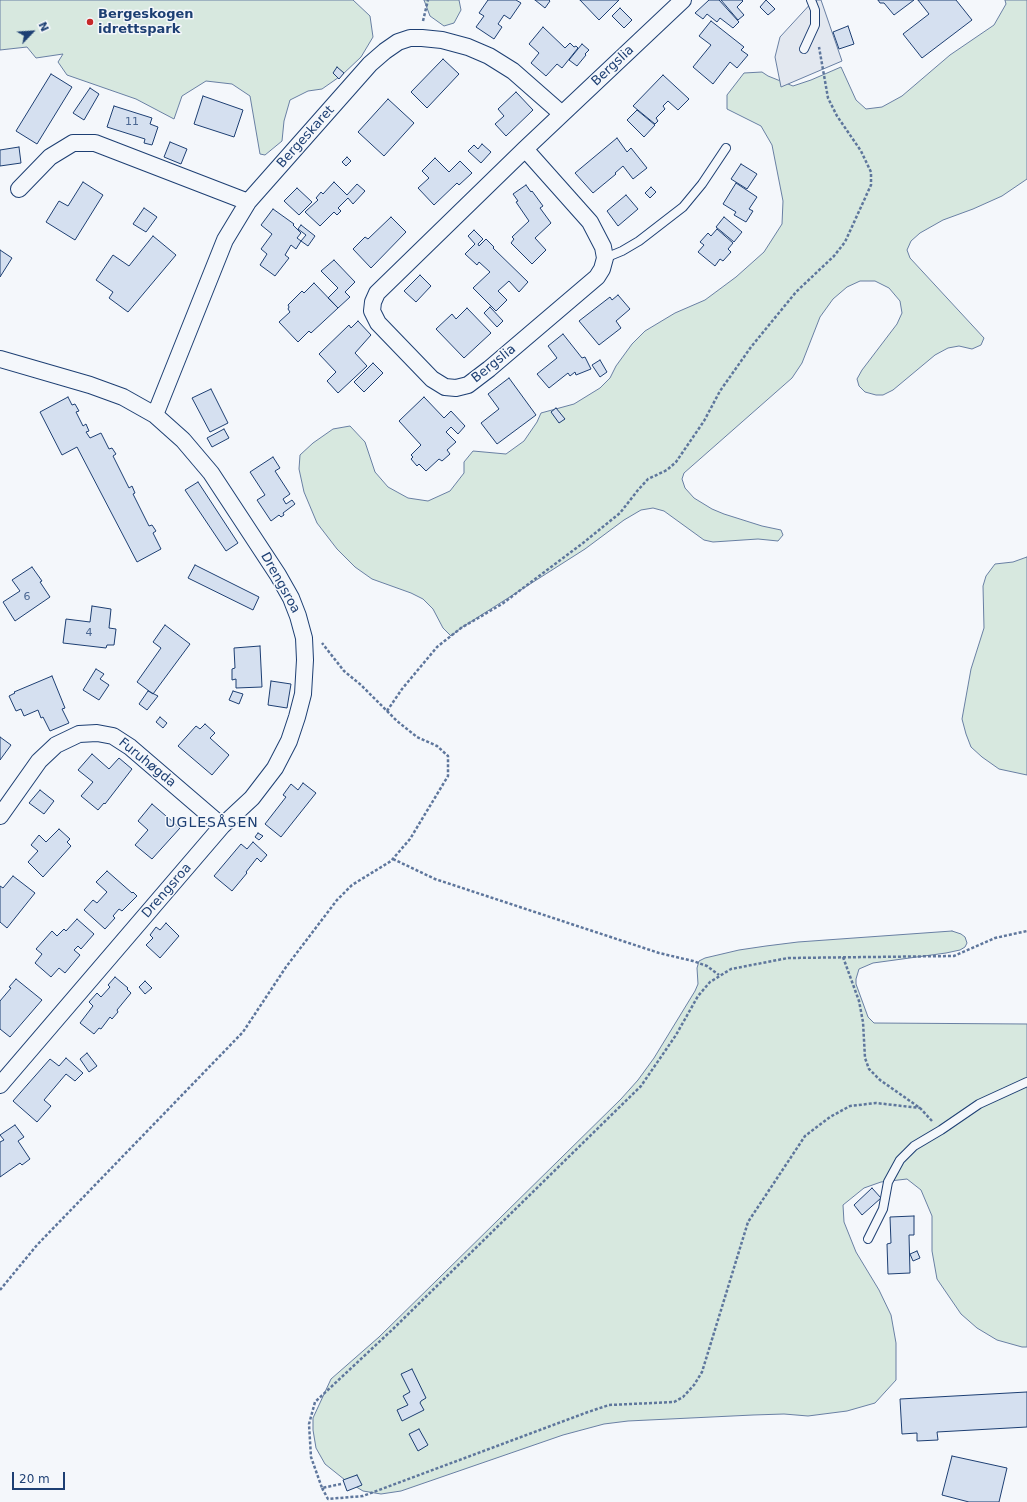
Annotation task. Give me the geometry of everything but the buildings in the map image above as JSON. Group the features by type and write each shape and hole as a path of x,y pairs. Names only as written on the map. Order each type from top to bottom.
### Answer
{"street":[{"name":"Bergslia","path":"605,258 602,269 597,277 490,369 468,385 456,388 445,387 432,379 378,322 372,311 373,302 377,293 562,114 683,0"},
{"name":"Bergeskaret","path":"155,415 225,240 248,202 370,64 384,51 398,42 410,38 442,40 468,47 490,56 513,71 562,114"},
{"path":"19,189 50,157 73,143 95,143 248,202"},
{"path":"526,149 590,222 603,247 605,258"},
{"name":"Drengsroa","path":"0,361 90,385 123,397 155,415 183,440 211,473 278,574 298,616 304,638 305,660 303,694 298,717 289,742 276,768 252,798 222,826 0,1085"},
{"name":"Furuhøgda","path":"0,816 39,761 56,745 79,734 97,733 113,736 130,746 222,826"}],"lane":[{"path":"804,49 815,24 815,10 811,0"},
{"path":"605,258 622,251 639,241 683,207 702,184 726,148"},
{"path":"868,1240 883,1209 888,1182 900,1160 914,1146 941,1130 979,1104 1027,1082"}],"path":[{"path":"422,38 423,19 428,0"},
{"path":"387,711 402,689 437,647 461,628 502,604 583,543 620,513 648,479 666,470 676,462 704,421 720,391 750,347 796,292 834,256 846,242 871,185 871,172 862,151 837,116 828,98 815,24"},
{"path":"0,1290 37,1245 243,1032 286,967 337,900 352,885 393,859 410,839 448,776 448,756 437,746 417,737 387,711 361,685 344,672 319,639"},
{"path":"393,859 435,879 659,953 693,961 707,966 719,975"},
{"path":"920,1108 876,1103 850,1106 830,1117 805,1136 748,1222 702,1372 694,1385 683,1398 674,1402 609,1405 362,1496 328,1499 322,1488 311,1458 309,1424 315,1402 393,1329 641,1086 676,1035 698,996 710,982 719,975 731,969 788,958 954,956 995,938 1027,932"},
{"path":"843,957 859,1001 863,1022 865,1058 869,1069 880,1080 920,1108 941,1130"},
{"path":"322,1488 341,1484"}],"shaded area":[{"path":"0,0 353,0 370,16 373,37 361,57 342,75 322,89 308,91 290,100 284,121 282,141 265,155 260,154 250,96 232,84 206,81 182,96 174,119 136,99 67,75 58,62 63,54 36,58 27,47 0,50"},
{"path":"424,0 459,0 461,10 454,23 444,26 430,16"},
{"path":"814,0 821,0 842,61 781,87 775,57 780,37"},
{"path":"1005,0 1027,0 1027,179 1002,196 943,220 920,233 911,241 907,250 910,258 984,338 981,345 972,349 959,346 948,348 935,355 893,390 883,395 865,392 859,386 857,379 862,370 897,324 902,313 900,301 889,288 875,281 860,281 847,287 833,299 820,317 802,363 792,378 684,473 682,479 685,488 694,498 712,509 724,514 762,526 781,530 783,535 778,541 758,539 713,542 704,540 664,511 653,508 641,510 624,520 585,549 461,628 451,636 443,628 433,609 423,599 411,593 372,579 355,567 337,549 317,523 304,492 299,469 300,455 313,443 333,429 350,426 365,442 375,472 388,487 408,498 428,501 450,491 464,473 464,462 473,451 506,454 524,441 537,422 541,413 574,404 600,388 610,378 616,366 632,344 645,331 675,313 705,300 736,277 764,252 782,224 783,201 772,145 761,126 727,109 727,95 744,73 762,72 793,86 841,67 856,100 866,109 882,107 902,96 950,55 994,25 1006,4"},
{"path":"1027,557 1027,775 999,769 982,757 971,747 962,719 971,669 984,628 983,586 986,576 995,564 1013,562"},
{"path":"952,931 965,937 967,943 965,947 960,950 946,953 873,963 859,969 856,984 868,1017 874,1023 1027,1024 1027,1347 997,1340 977,1328 961,1314 937,1279 932,1251 932,1216 921,1190 907,1179 881,1182 864,1188 843,1205 844,1222 856,1252 879,1290 891,1315 896,1343 896,1380 875,1403 847,1411 808,1416 784,1414 753,1415 628,1421 604,1424 563,1435 401,1491 381,1494 363,1491 345,1480 325,1464 316,1448 313,1418 331,1379 379,1337 621,1099 638,1080 654,1058 695,991 698,984 697,968 699,961 705,958 739,950 798,942"}],"place":[{"name":"Bergeskogen idrettspark","path":"90,22"}],"district":[{"name":"UGLESÅSEN","path":"212,823"}]}
